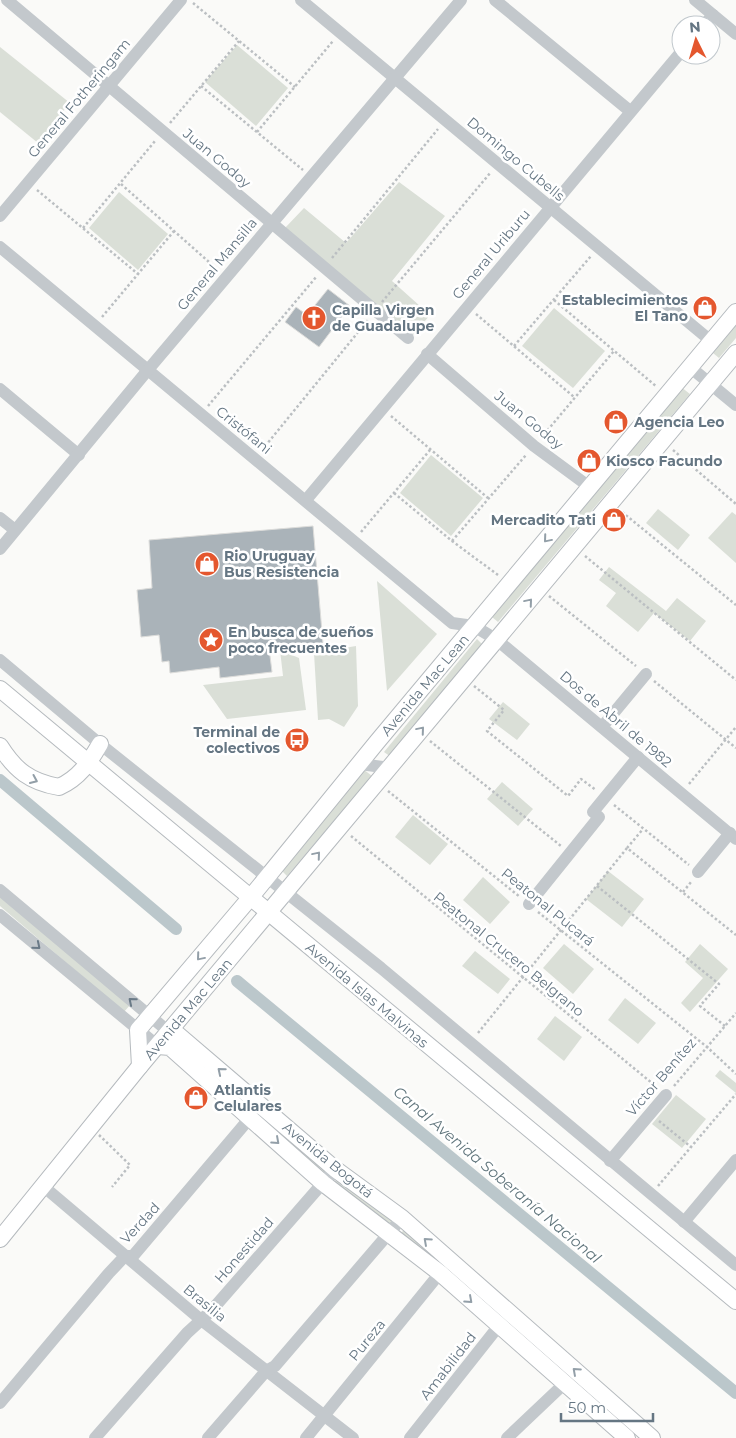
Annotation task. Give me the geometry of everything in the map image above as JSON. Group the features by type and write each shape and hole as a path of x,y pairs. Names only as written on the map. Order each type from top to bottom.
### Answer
{"main road":[{"name":"Avenida Mac Lean","path":"140,1066 138,1030 250,898 266,876 509,583 591,488 666,394 736,312"},
{"name":"Avenida Mac Lean","path":"0,1239 140,1066 736,354"},
{"name":"Avenida Islas Malvinas","path":"0,688 269,914 736,1301"},
{"path":"0,746 6,756 27,777 59,787 72,781 89,763 100,744"},
{"name":"Avenida Bogotá","path":"169,1032 176,1033 256,1111 323,1183 390,1233 443,1266 510,1312 637,1436"},
{"name":"Avenida Bogotá","path":"158,1046 170,1047 402,1218 498,1326 565,1383 637,1436"}],"street":[{"name":"Juan Godoy","path":"7,0 408,338"},
{"name":"General Fotheringam","path":"0,216 181,0"},
{"name":"Domingo Cubells","path":"301,0 316,5 340,33 711,341"},
{"name":"General Mansilla","path":"0,549 310,176 461,0"},
{"path":"495,0 630,111"},
{"path":"695,0 713,15"},
{"path":"721,22 736,34"},
{"name":"General Uriburu","path":"306,500 671,64"},
{"name":"Cristófani","path":"0,247 452,623 474,626"},
{"name":"Juan Godoy","path":"427,354 534,446 591,488"},
{"path":"690,367 736,405"},
{"path":"0,389 79,455"},
{"path":"0,518 15,530"},
{"name":"Dos de Abril de 1982","path":"474,626 497,640 733,836"},
{"name":"Avenida Islas Malvinas","path":"0,660 100,744 381,968 469,1044 736,1265"},
{"path":"602,727 646,674"},
{"path":"528,904 599,817 593,812 638,757"},
{"path":"360,764 390,768"},
{"path":"698,872 733,836"},
{"name":"Avenida Bogotá","path":"0,890 169,1032"},
{"name":"Avenida Bogotá","path":"0,915 158,1046"},
{"name":"Víctor Benítez","path":"610,1161 666,1095"},
{"name":"Verdad","path":"0,1403 125,1256 133,1256 256,1111"},
{"path":"684,1222 736,1160"},
{"name":"Honestidad","path":"95,1438 335,1169"},
{"name":"Brasilia","path":"43,1186 200,1319 353,1438"},
{"path":"208,1438 266,1371 274,1366 402,1218"},
{"name":"Pureza","path":"306,1438 443,1266"},
{"name":"Amabilidad","path":"410,1438 510,1312"},
{"path":"507,1438 565,1383"}],"path":[{"path":"190,0 295,87"},
{"path":"257,132 340,33"},
{"path":"201,86 310,176"},
{"path":"28,183 138,274"},
{"path":"120,184 227,277"},
{"path":"94,326 174,231"},
{"path":"514,346 598,248"},
{"path":"554,300 666,394"},
{"path":"467,306 574,397"},
{"path":"382,408 488,498"},
{"path":"663,441 736,504"},
{"path":"353,541 431,450"},
{"path":"394,493 452,541 509,583"},
{"path":"611,503 736,605"},
{"path":"574,547 736,680"},
{"path":"732,677 736,672"},
{"path":"465,678 504,710 487,731 568,796 581,779 698,872"},
{"path":"682,793 736,727"},
{"path":"419,732 570,853"},
{"name":"Peatonal Pucará","path":"377,783 707,1047 736,1074"},
{"name":"Peatonal Crucero Belgrano","path":"340,827 666,1095"},
{"path":"469,1044 643,828"},
{"path":"627,848 736,935"},
{"path":"597,886 719,984 700,1006 725,1026"},
{"name":"Víctor Benítez","path":"666,1095 736,1013"},
{"path":"650,1195 736,1094"},
{"path":"650,1114 691,1146"},
{"path":"91,1127 130,1165 112,1187"}],"shaded area":[{"path":"237,45 288,88 256,126 205,82"},
{"path":"0,47 70,103 38,143 0,112"},
{"path":"399,182 445,216 392,281 430,315 413,335 285,228 304,208 346,243"},
{"path":"119,192 168,234 138,270 89,228"},
{"path":"554,308 605,351 573,388 522,346"},
{"path":"736,325 736,338 719,358 713,353"},
{"path":"681,387 690,394 498,622 492,617"},
{"path":"431,455 483,498 451,536 400,493"},
{"path":"658,509 690,535 678,550 646,523"},
{"path":"732,512 736,515 736,563 708,538"},
{"path":"609,567 666,611 677,598 706,621 690,641 654,613 638,632 606,606 616,593 599,580"},
{"path":"377,581 437,634 387,691"},
{"path":"477,639 483,645 391,757 384,752"},
{"path":"356,646 358,706 344,727 329,719 318,720 314,653"},
{"path":"280,650 299,658 306,710 227,719 203,685 283,676"},
{"path":"503,702 530,724 517,740 489,719"},
{"path":"363,769 372,776 287,876 280,869"},
{"path":"502,782 533,809 518,826 487,799"},
{"path":"413,815 448,844 430,865 395,837"},
{"path":"608,871 644,899 622,927 586,899"},
{"path":"483,877 510,902 490,924 463,900"},
{"path":"0,894 130,1005 124,1012 0,906"},
{"path":"564,944 594,969 573,994 543,968"},
{"path":"700,944 728,969 690,1012 681,1003 703,978 685,962"},
{"path":"475,951 510,979 498,994 462,966"},
{"path":"625,998 656,1023 638,1044 608,1020"},
{"path":"555,1016 582,1037 564,1061 537,1039"},
{"path":"720,1070 736,1083 736,1093 715,1076"},
{"path":"676,1095 706,1119 682,1148 652,1124"},
{"path":"262,1115 326,1172 323,1177 258,1120"},
{"path":"337,1179 393,1221 390,1225 333,1184"},
{"path":"404,1230 440,1260 436,1264 400,1234"}],"building":[{"name":"Capilla Virgen de Guadalupe","path":"328,289 350,306 319,347 285,322 296,307 307,315"},
{"path":"313,526 323,644 269,648 272,672 220,678 219,667 170,673 169,661 162,662 159,635 141,637 137,590 152,588 149,540"}],"waterway":[{"name":"Canal Avenida Soberanía Nacional","path":"0,780 176,929"},
{"name":"Canal Avenida Soberanía Nacional","path":"237,981 736,1393"}],"place":[{"name":"Establecimientos El Tano","path":"705,308"},
{"name":"Capilla Virgen de Guadalupe","path":"314,318"},
{"name":"Agencia Leo","path":"616,422"},
{"name":"Kiosco Facundo","path":"589,461"},
{"name":"Mercadito Tati","path":"614,520"},
{"name":"Rio Uruguay Bus Resistencia","path":"207,564"},
{"name":"En busca de sueños poco frecuentes","path":"211,640"},
{"name":"Terminal de colectivos","path":"297,740"},
{"name":"Atlantis Celulares","path":"196,1098"}]}
